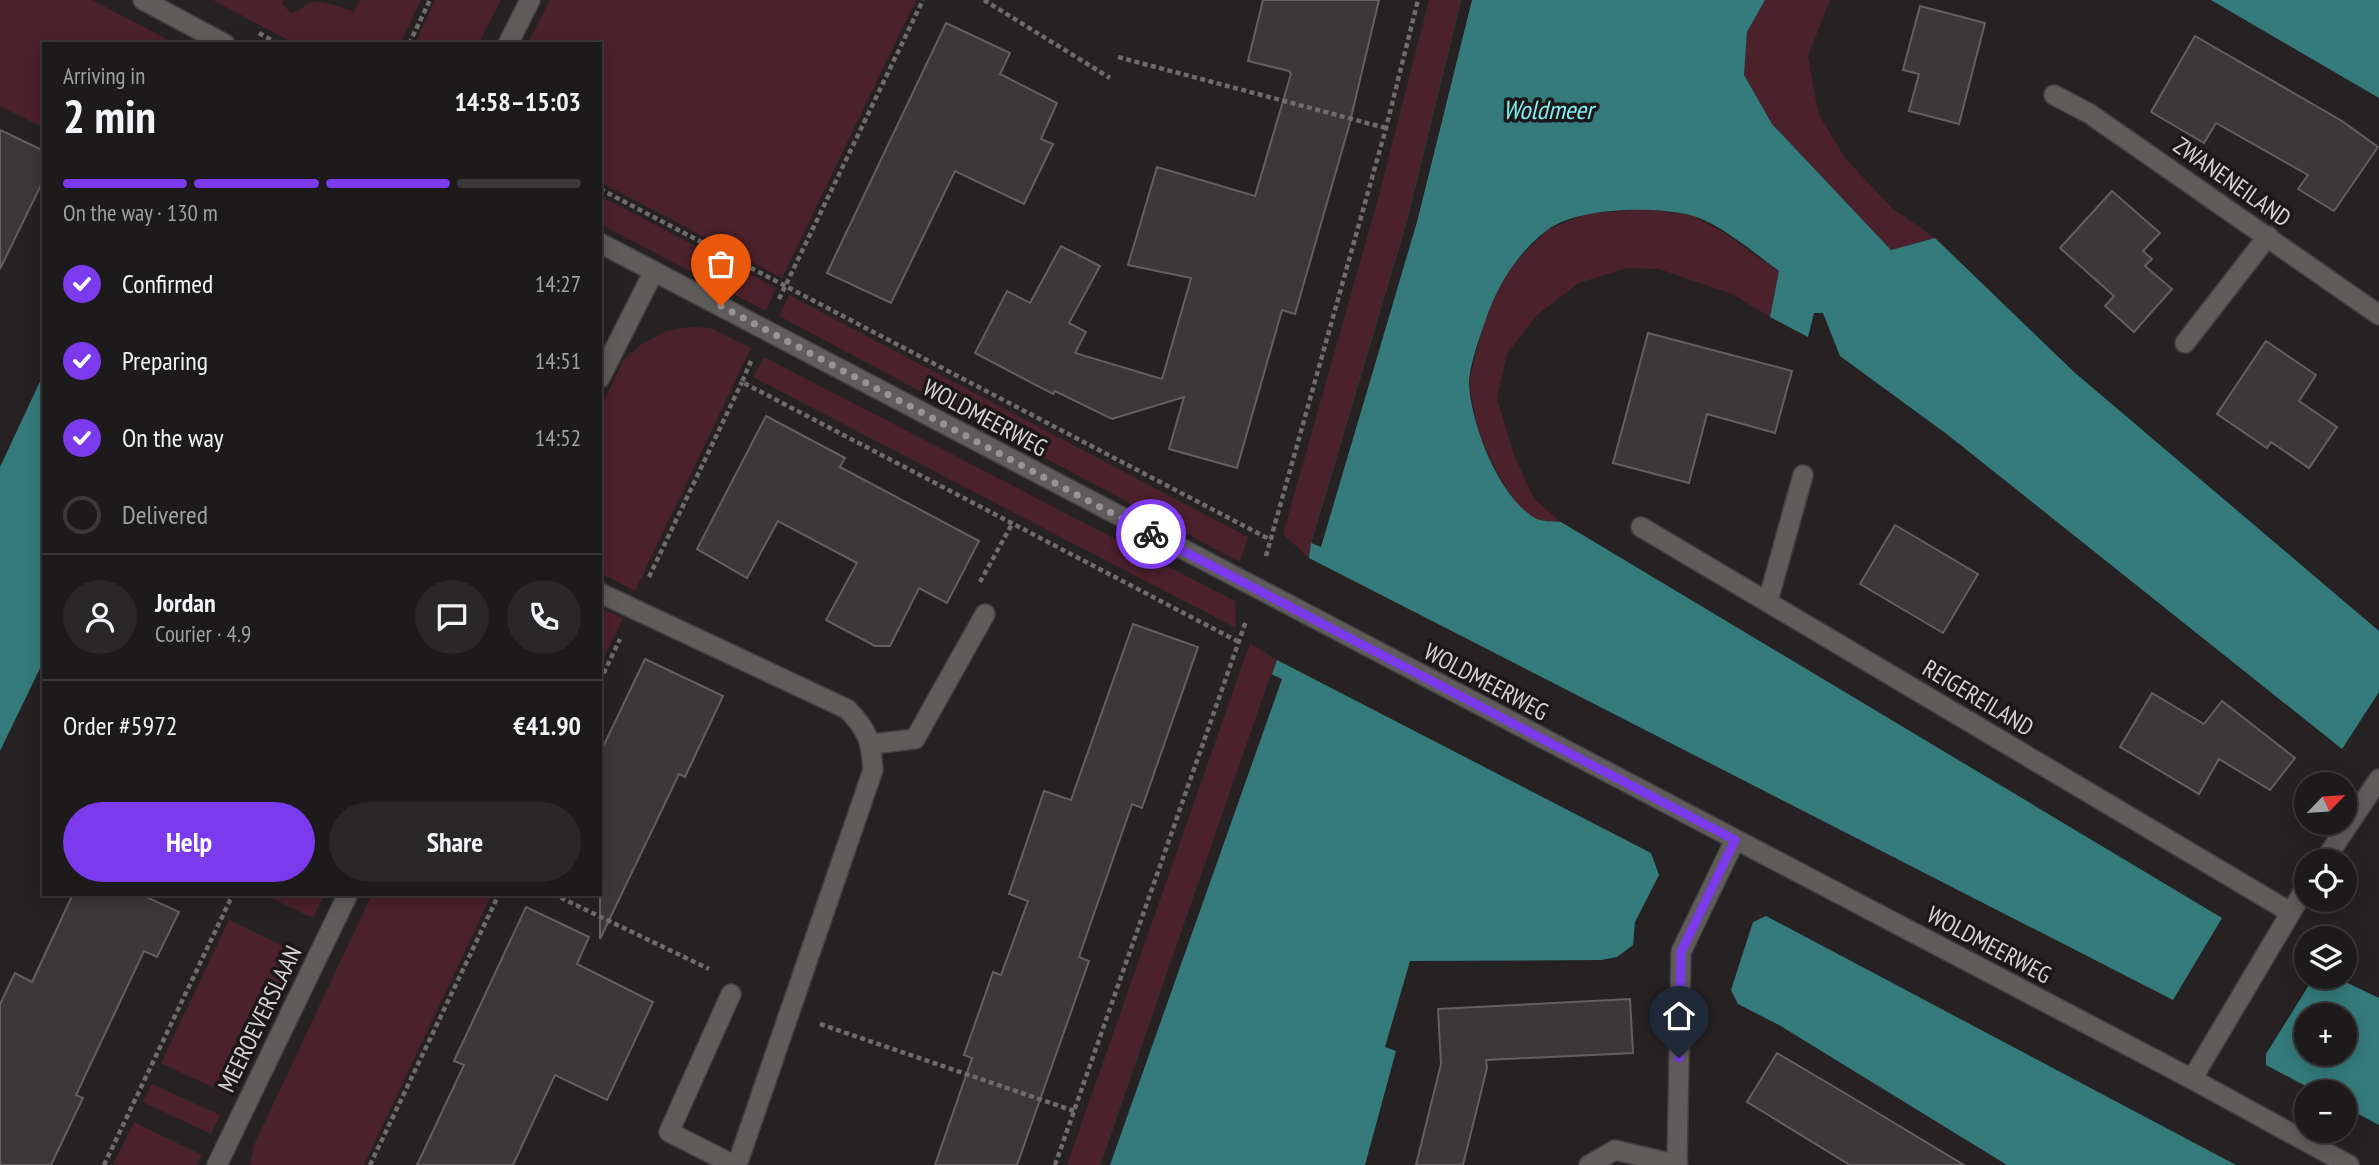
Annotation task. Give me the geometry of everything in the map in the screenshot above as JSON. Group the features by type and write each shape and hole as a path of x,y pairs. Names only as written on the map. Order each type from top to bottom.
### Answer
{"street":[{"path":"143,0 221,42"},
{"path":"509,42 530,0"},
{"name":"ZWANENEILAND","path":"2054,95 2090,114 2379,315"},
{"path":"2185,343 2268,236"},
{"name":"WOLDMEERWEG","path":"602,244 2192,1079 2349,1165"},
{"path":"602,374 654,271"},
{"path":"1768,601 1803,475"},
{"name":"REIGEREILAND","path":"1641,527 2290,912"},
{"path":"602,594 847,709 861,723 872,744 873,770 735,1165 669,1132 731,994"},
{"path":"872,744 915,739 985,614"},
{"path":"2332,849 2379,779"},
{"path":"1589,1165 1615,1150 1677,1165 1681,952 1735,840"},
{"name":"MEEROEVERSLAAN","path":"217,1165 347,896"},
{"path":"2192,1079 2294,906"}],"path":[{"path":"410,42 430,0"},
{"path":"984,0 1110,78"},
{"path":"1118,57 1386,128"},
{"path":"602,191 1271,540"},
{"path":"602,677 742,382"},
{"path":"985,614 973,594 1012,524"},
{"path":"104,1165 232,896"},
{"path":"370,1165 498,896"}],"shaded area":[{"path":"0,0 92,0 172,42 42,42 42,127 0,106"},
{"path":"213,0 283,0 283,5 291,13 310,2 326,3 354,12 360,0 421,0 401,42 291,42"},
{"path":"435,0 501,0 479,42 416,42"},
{"path":"550,0 916,0 782,278 602,183 602,42 528,42"},
{"path":"1429,0 1461,0 1408,217 1311,543 1309,558 1283,534 1378,199"},
{"path":"1765,0 1830,0 1808,56 1818,113 1845,158 1892,208 1935,238 1891,250 1772,124 1744,76 1747,32"},
{"path":"602,197 776,288 766,311 602,225"},
{"path":"1645,209 1691,215 1723,232 1779,272 1770,317 1732,294 1659,269 1627,268 1579,283 1537,315 1507,353 1497,398 1514,455 1534,499 1561,522 1538,520 1519,507 1500,478 1477,430 1469,382 1481,333 1494,296 1513,265 1547,230 1585,214"},
{"path":"789,295 1248,537 1240,562 779,316"},
{"path":"691,327 711,328 751,348 635,591 602,574 602,405 623,360 642,344 666,331"},
{"path":"764,357 1235,601 1236,628 753,377"},
{"path":"602,609 623,618 602,662"},
{"path":"1250,643 1277,660 1100,1165 1067,1165"},
{"path":"266,896 323,896 313,918"},
{"path":"371,896 491,896 364,1165 250,1165 254,1145"},
{"path":"229,920 296,952 229,1095 161,1063"},
{"path":"152,1084 220,1115 211,1134 143,1102"},
{"path":"134,1122 202,1155 197,1165 113,1165"}],"water":[{"name":"Woldmeer","path":"1461,0 1765,0 1747,32 1744,75 1772,124 1891,250 1935,238 2074,372 2379,631 2379,692 2342,749 1948,435 1840,356 1823,313 1814,313 1808,337 1770,317 1779,271 1736,239 1701,219 1656,210 1615,211 1576,217 1559,223 1535,240 1516,261 1501,284 1477,344 1469,384 1475,419 1489,458 1510,494 1522,508 1535,518 1561,522 2222,918 2173,1000 1309,558 1311,543 1408,217"},
{"path":"2211,0 2379,0 2379,98"},
{"path":"42,377 42,664 0,751 0,467"},
{"path":"1277,660 1651,853 1659,875 1635,922 1633,945 1617,957 1601,960 1410,961 1385,1047 1396,1051 1365,1165 1100,1165"},
{"path":"1766,916 2236,1165 2007,1165 1779,1025 1738,1004 1731,990 1753,922"},
{"path":"2357,988 2379,998 2379,1125 2357,1113 2357,1080 2294,1080 2266,1065 2266,1054 2294,1009 2294,1066 2357,1066 2357,1003 2298,1003 2307,989"}],"pier":[{"path":"1461,0 1472,0 1417,222 1321,547 1311,543 1408,217"},
{"path":"1271,674 1282,679 1110,1165 1100,1165"}],"building":[{"path":"1263,0 1379,0 1349,126 1295,314 1282,310 1237,468 1169,449 1184,397 1112,419 1055,391 1053,394 975,353 1007,291 1030,303 1061,246 1100,266 1069,323 1086,332 1075,353 1162,379 1191,278 1128,265 1157,167 1255,196 1291,74 1289,71 1248,61"},
{"path":"1920,6 1985,23 1959,124 1909,111 1919,74 1903,70"},
{"path":"946,23 1010,53 1000,74 1057,103 1041,139 1053,144 1024,204 955,171 891,303 827,273"},
{"path":"2195,36 2342,121 2378,147 2334,211 2298,189 2308,175 2216,123 2204,143 2151,112"},
{"path":"0,130 42,150 42,183 0,269"},
{"path":"2112,191 2160,233 2143,251 2152,259 2145,266 2172,289 2134,332 2105,306 2114,296 2060,248"},
{"path":"1648,333 1792,371 1775,433 1707,414 1689,483 1613,463"},
{"path":"2266,341 2316,375 2299,401 2337,427 2309,468 2271,442 2267,448 2217,414"},
{"path":"766,416 845,458 840,467 979,541 947,603 919,588 890,646 875,646 826,620 857,563 778,521 747,578 697,549"},
{"path":"1895,525 1978,574 1943,633 1860,584"},
{"path":"1133,624 1198,647 1142,808 1132,804 1079,957 1089,961 1017,1165 935,1165 972,1058 964,1055 993,972 1001,975 1028,901 1009,894 1044,791 1071,800"},
{"path":"645,659 723,696 685,777 679,774 600,939 602,896 602,749"},
{"path":"2152,693 2204,724 2222,701 2295,758 2270,790 2219,759 2199,794 2120,747"},
{"path":"72,896 144,896 179,912 157,957 144,951 76,1095 83,1098 51,1165 0,1165 0,1004 15,973 32,982"},
{"path":"526,907 589,937 577,964 653,1002 607,1100 555,1075 513,1165 417,1165 464,1065 454,1061"},
{"path":"1630,999 1633,1053 1486,1060 1487,1068 1463,1165 1416,1165 1441,1064 1438,1009"},
{"path":"1777,1053 1964,1165 1850,1165 1747,1102"}],"way so far":[{"path":"721,306 1151,534"}],"route":[{"path":"1151,534 1735,840 1681,952 1679,1058"}]}
